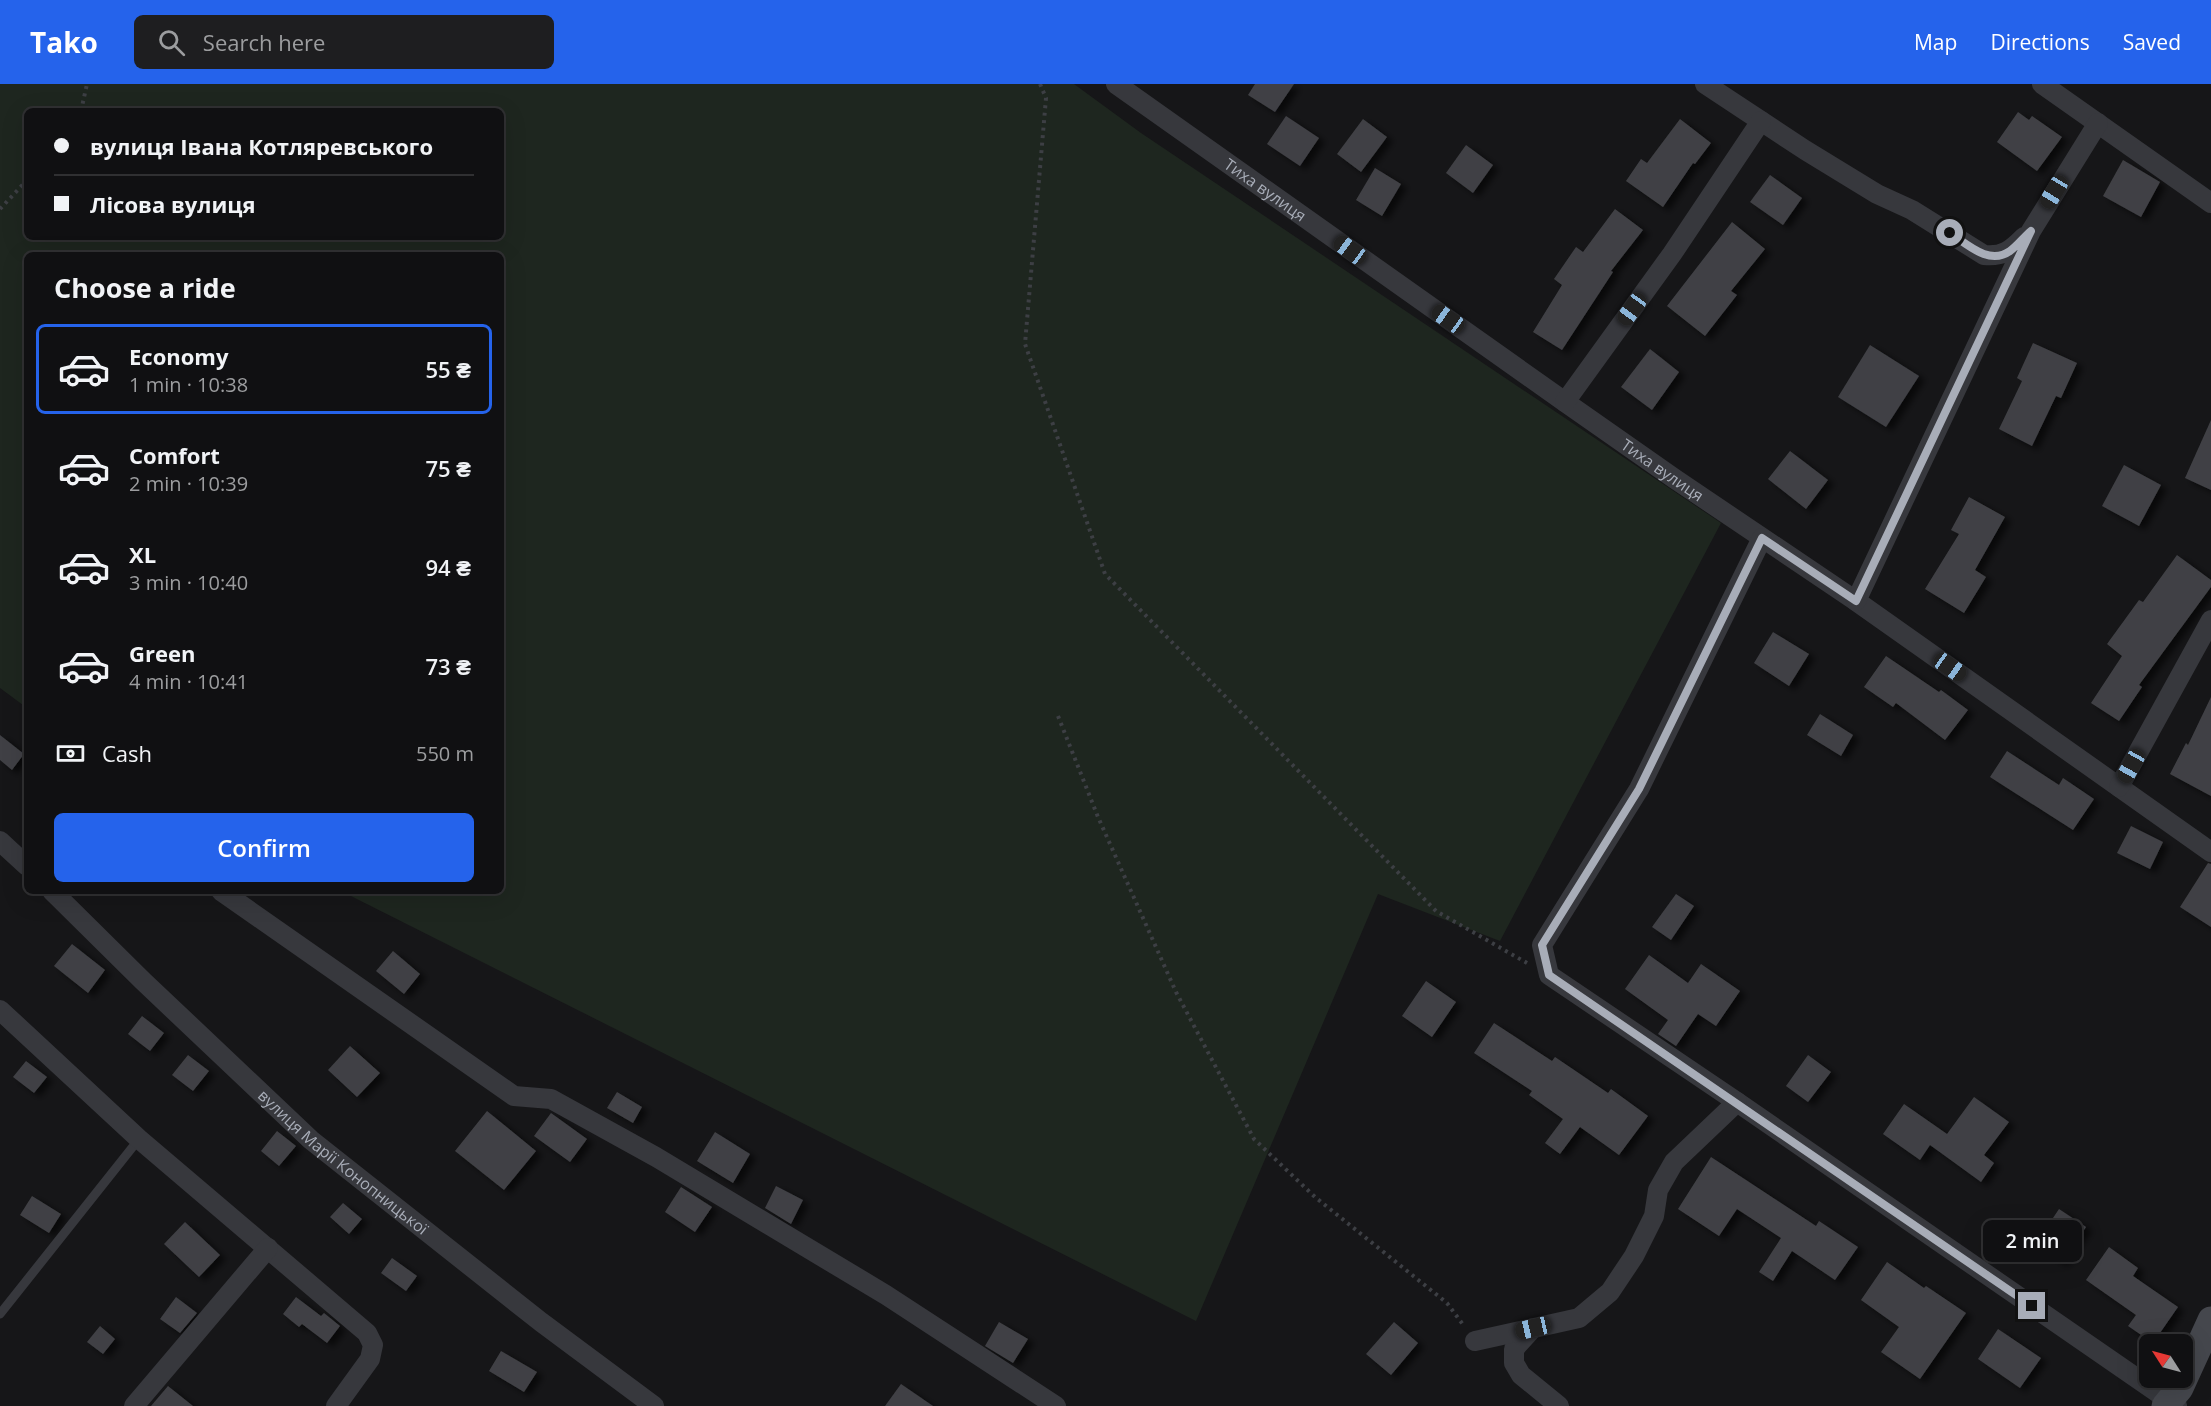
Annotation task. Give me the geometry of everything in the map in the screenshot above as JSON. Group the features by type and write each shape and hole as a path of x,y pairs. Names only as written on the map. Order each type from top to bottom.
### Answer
{"street":[{"name":"Тиха вулиця","path":"1116,84 1565,402 1856,601 2211,852"},
{"path":"1705,84 1868,188 1912,210 1983,255 1995,256 2009,252 2031,231"},
{"path":"2042,84 2211,203"},
{"path":"1565,402 1672,254 1761,121"},
{"path":"1856,601 2031,231 2098,123"},
{"path":"1762,538 1639,789 1542,945 1549,975 1737,1102 2171,1404 2211,1320"},
{"path":"2120,787 2211,620"},
{"path":"0,841 24,863"},
{"name":"вулиця Марії Конопницької","path":"55,894 310,1140 531,1314 654,1406"},
{"path":"224,894 514,1096 551,1100 656,1156 886,1294 1056,1406"},
{"path":"0,1010 139,1139 367,1333 373,1344 370,1359 336,1406"},
{"path":"1475,1341 1579,1318 1610,1292 1634,1256 1654,1216 1658,1190 1674,1162 1737,1102"},
{"path":"134,1406 268,1248"},
{"path":"1533,1328 1514,1349 1514,1363 1521,1375 1559,1406"}],"lane":[{"path":"0,1314 139,1139"}],"path":[{"path":"82,108 87,84"},
{"path":"1040,84 1046,98 1025,344 1105,574 1436,911 1549,975"},
{"path":"0,209 24,183"},
{"path":"1058,716 1098,817 1176,992 1254,1139 1315,1197 1447,1303 1475,1341"}],"shaded area":[{"path":"0,84 1074,84 1141,133 1721,523 1500,941 1378,894 1196,1321 347,894 504,894 504,252 24,252 24,706 0,688"}],"building":[{"path":"1255,84 1294,84 1275,112 1248,95"},
{"path":"2018,112 2029,120 2032,116 2062,137 2037,171 1997,142"},
{"path":"1286,116 1319,138 1300,166 1267,144"},
{"path":"1363,119 1387,137 1361,172 1337,154"},
{"path":"1680,119 1711,143 1695,164 1693,163 1663,207 1626,181 1641,159 1647,163"},
{"path":"1466,145 1493,165 1473,193 1446,173"},
{"path":"2123,160 2160,182 2141,217 2103,196"},
{"path":"1375,168 1401,184 1382,216 1356,200"},
{"path":"1770,175 1802,198 1783,225 1750,202"},
{"path":"1615,209 1643,230 1611,271 1613,272 1562,350 1533,332 1562,285 1554,279 1576,247 1583,252"},
{"path":"1732,222 1765,249 1731,291 1737,295 1705,336 1667,306"},
{"path":"2033,343 2077,363 2061,398 2056,396 2032,446 1999,429 2022,381 2017,378"},
{"path":"1870,345 1919,376 1886,427 1838,397"},
{"path":"1650,349 1679,372 1652,410 1621,387"},
{"path":"2211,420 2211,490 2185,478"},
{"path":"1790,451 1828,480 1806,509 1768,479"},
{"path":"2124,465 2161,485 2139,526 2102,506"},
{"path":"1969,497 2005,517 1975,570 1986,577 1964,613 1925,589 1959,534 1951,530"},
{"path":"2177,555 2211,580 2211,587 2139,685 2142,687 2119,721 2091,703 2122,656 2107,644 2139,600 2143,602"},
{"path":"1773,632 1809,654 1789,686 1754,663"},
{"path":"1886,656 1939,692 1941,690 1968,710 1945,740 1896,703 1893,707 1864,687"},
{"path":"2211,697 2211,796 2170,774 2186,743 2188,745"},
{"path":"1820,714 1853,735 1841,756 1807,735"},
{"path":"0,735 24,754 12,770 0,760"},
{"path":"2007,751 2059,785 2063,778 2094,799 2073,830 1990,777"},
{"path":"2131,826 2163,842 2150,869 2117,853"},
{"path":"2208,863 2211,864 2211,927 2180,907"},
{"path":"1676,894 1694,906 1671,940 1652,927"},
{"path":"72,944 105,970 88,993 54,966"},
{"path":"393,951 420,974 404,994 376,971"},
{"path":"1649,955 1688,983 1701,964 1740,991 1716,1026 1698,1014 1676,1046 1658,1034 1668,1020 1625,989"},
{"path":"1426,981 1456,1002 1432,1037 1402,1016"},
{"path":"142,1016 164,1033 150,1051 128,1034"},
{"path":"1494,1023 1552,1061 1555,1057 1608,1093 1611,1089 1648,1116 1619,1155 1580,1127 1560,1154 1545,1143 1563,1119 1529,1095 1532,1091 1474,1053"},
{"path":"350,1046 380,1073 357,1097 328,1070"},
{"path":"188,1055 209,1071 193,1091 172,1075"},
{"path":"1808,1055 1831,1072 1808,1102 1786,1086"},
{"path":"26,1061 47,1077 34,1093 13,1077"},
{"path":"617,1092 642,1107 633,1123 607,1108"},
{"path":"1974,1097 2009,1122 1984,1155 1994,1163 1981,1182 1930,1145 1920,1160 1883,1134 1904,1104 1947,1134"},
{"path":"487,1111 536,1151 504,1190 455,1151"},
{"path":"551,1113 587,1139 570,1162 534,1136"},
{"path":"277,1131 296,1146 279,1166 261,1151"},
{"path":"715,1132 750,1154 733,1183 697,1161"},
{"path":"1711,1157 1816,1226 1819,1221 1858,1247 1835,1280 1792,1251 1773,1281 1759,1272 1781,1238 1737,1209 1719,1236 1678,1209"},
{"path":"776,1186 803,1200 791,1224 765,1208"},
{"path":"681,1187 712,1207 695,1232 665,1212"},
{"path":"32,1196 61,1214 49,1233 20,1215"},
{"path":"343,1203 362,1219 349,1234 330,1217"},
{"path":"2059,1209 2086,1227 2062,1262 2035,1245"},
{"path":"185,1222 220,1255 199,1277 164,1244"},
{"path":"2109,1247 2138,1268 2133,1276 2178,1307 2159,1334 2140,1334 2128,1326 2136,1315 2086,1280"},
{"path":"392,1258 417,1276 406,1291 381,1273"},
{"path":"1887,1262 1966,1313 1920,1379 1881,1352 1899,1327 1861,1300"},
{"path":"176,1297 197,1313 180,1333 160,1319"},
{"path":"296,1297 321,1316 324,1313 340,1326 327,1343 302,1324 299,1327 283,1314"},
{"path":"999,1322 1028,1339 1013,1363 985,1346"},
{"path":"1394,1322 1418,1343 1391,1375 1366,1354"},
{"path":"100,1326 115,1339 103,1354 87,1342"},
{"path":"1998,1329 2041,1358 2020,1388 1978,1359"},
{"path":"501,1351 537,1372 524,1392 489,1371"},
{"path":"901,1384 933,1406 885,1406"},
{"path":"168,1386 193,1406 151,1406"}],"route":[{"path":"1950,233 1983,255 1995,256 2009,252 2031,231 1856,601 1762,538 1639,789 1542,945 1549,975 2032,1306"}]}
